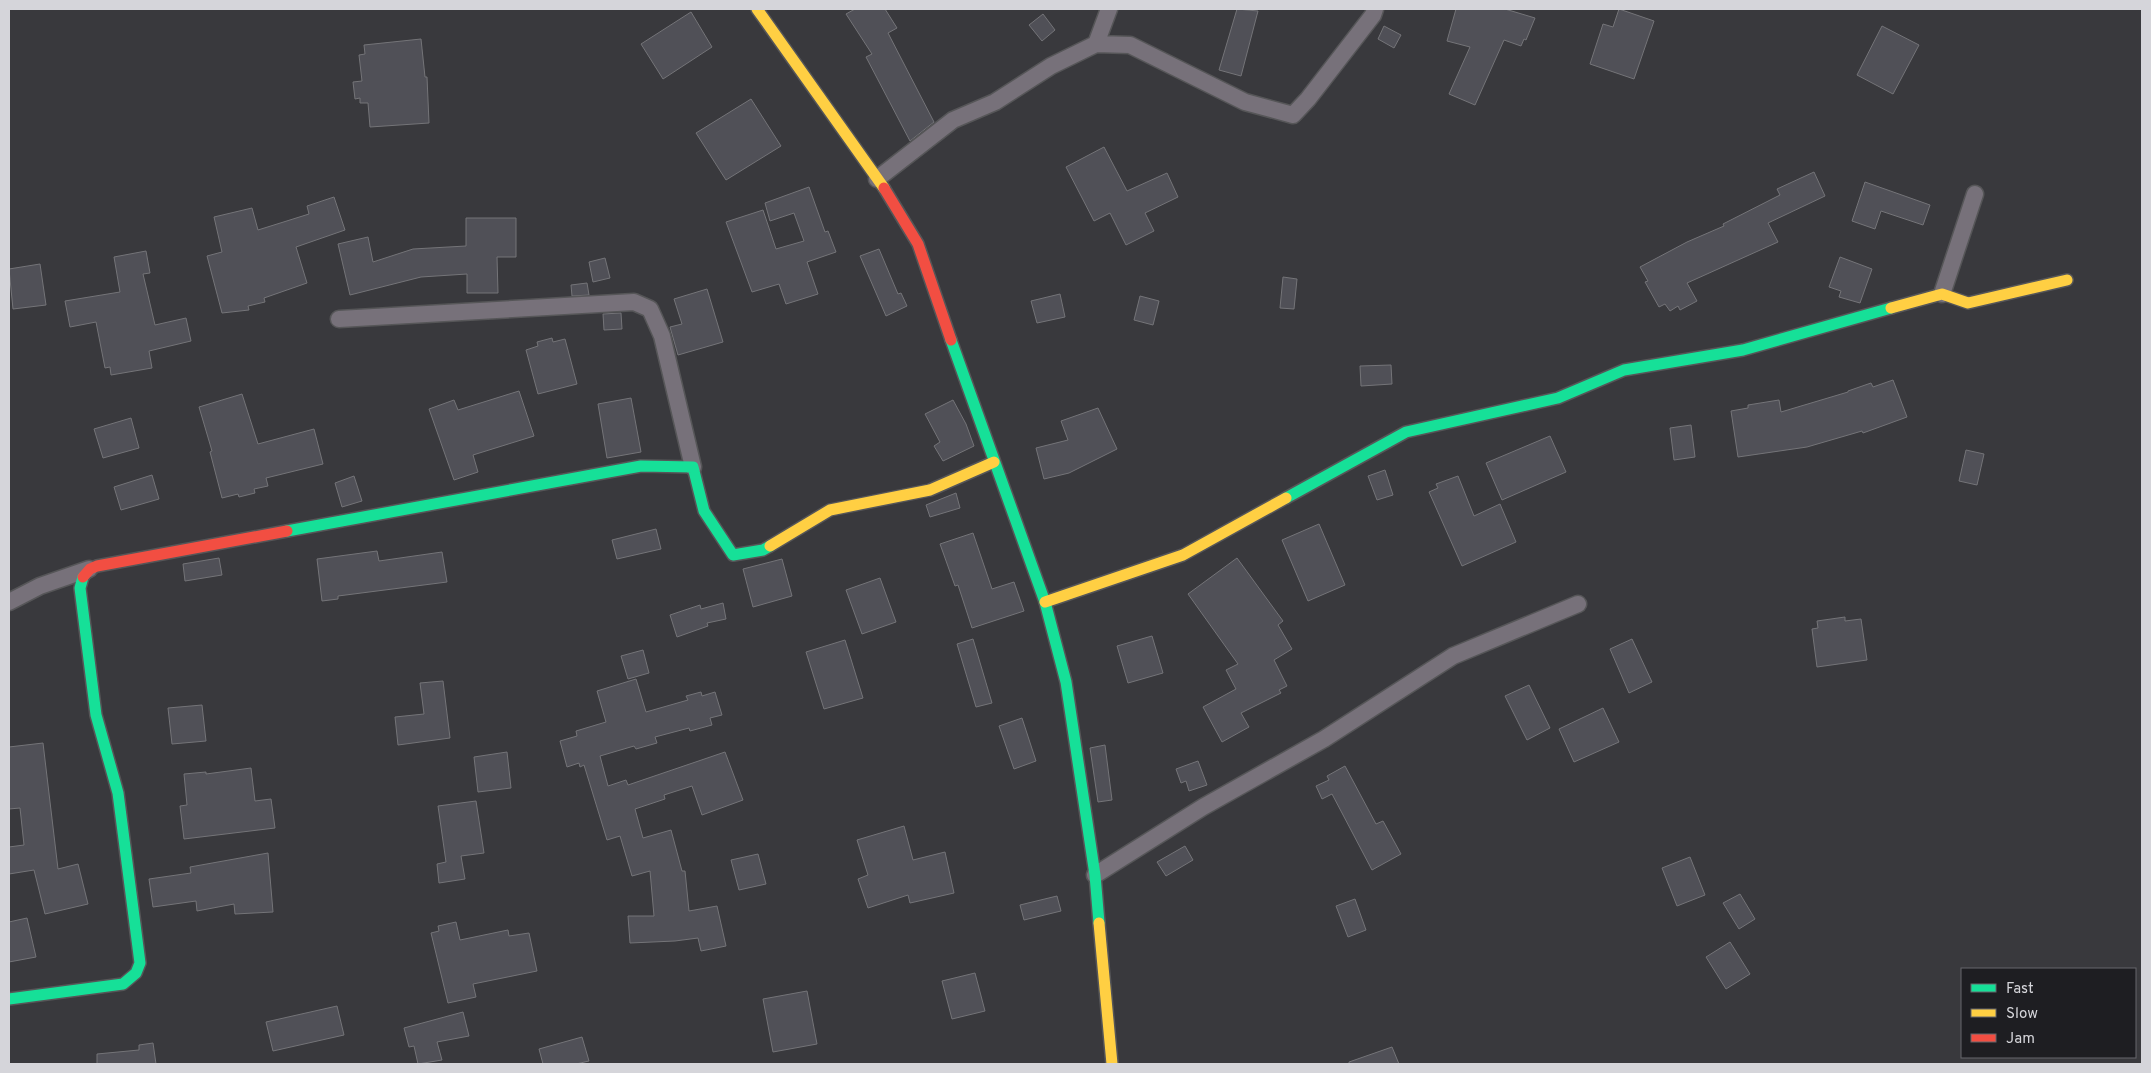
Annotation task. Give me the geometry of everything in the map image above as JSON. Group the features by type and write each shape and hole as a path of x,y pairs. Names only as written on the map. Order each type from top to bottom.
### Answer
{"street":[{"path":"757,9 903,216 918,244 1045,602 1066,682 1095,875 1112,1064"},
{"path":"1096,44 1109,9"},
{"path":"877,179 953,120 995,102 1051,66 1096,44 1130,45 1246,102 1293,115 1308,99 1373,16 1375,9"},
{"path":"1942,294 1975,194"},
{"path":"1045,602 1184,555 1406,432 1558,398 1624,370 1698,356 1743,350 1942,294 1968,303 2067,280"},
{"path":"339,319 634,302 650,309 662,336 704,511 733,555 762,550 830,510 930,490 994,462"},
{"path":"9,602 40,586 107,564 641,466 693,467"},
{"path":"9,999 123,984 134,976 140,967 141,958 118,793 96,715 80,588 82,577 89,569"},
{"path":"1095,875 1202,807 1324,739 1453,656 1578,604"}],"building":[{"path":"855,9 885,9 897,28 888,33 934,122 910,141 866,57 872,54 846,14"},
{"path":"1237,9 1258,11 1241,76 1219,70"},
{"path":"1456,9 1505,9 1535,18 1526,40 1524,39 1521,46 1504,40 1475,105 1449,94 1470,47 1447,41"},
{"path":"1619,9 1654,21 1634,79 1590,64 1603,24 1613,27"},
{"path":"691,12 712,47 663,79 641,44"},
{"path":"1043,14 1055,30 1042,41 1029,25"},
{"path":"1384,26 1401,35 1394,48 1378,39"},
{"path":"1882,26 1919,45 1893,94 1857,75"},
{"path":"421,39 425,77 427,77 429,123 370,127 368,103 360,103 360,98 355,99 353,82 362,81 359,55 365,54 364,45"},
{"path":"751,99 781,146 726,180 696,133"},
{"path":"1104,147 1127,191 1167,173 1178,197 1145,213 1154,231 1126,245 1110,213 1094,221 1066,167"},
{"path":"1814,172 1825,196 1768,223 1778,242 1687,283 1697,301 1680,310 1678,306 1670,311 1665,304 1659,307 1645,282 1648,281 1640,267 1687,242 1724,226 1723,224 1780,195 1777,189"},
{"path":"1865,182 1930,205 1923,225 1881,211 1875,229 1852,221"},
{"path":"809,187 825,232 828,231 836,252 807,262 818,294 786,304 779,284 752,292 726,222 763,210 776,249 804,241 794,213 770,221 765,203"},
{"path":"334,197 345,230 296,247 307,283 264,298 265,302 248,306 249,310 222,313 207,256 222,252 214,217 252,208 258,230 309,214 307,206"},
{"path":"466,218 516,218 516,257 497,257 498,293 467,293 467,274 421,277 350,295 338,244 368,237 373,262 413,249 466,246"},
{"path":"879,249 898,294 901,293 907,306 886,316 860,256"},
{"path":"146,251 150,273 143,274 155,325 186,318 191,341 149,351 152,368 111,375 110,367 105,368 96,322 70,327 65,301 120,292 114,257"},
{"path":"1840,257 1872,269 1860,303 1839,297 1841,291 1829,287"},
{"path":"605,258 610,278 593,282 589,262"},
{"path":"40,264 46,305 13,309 9,269"},
{"path":"1283,277 1297,279 1294,309 1280,308"},
{"path":"587,283 589,295 572,296 571,285"},
{"path":"707,289 723,342 678,355 670,327 682,324 674,299"},
{"path":"1060,294 1065,317 1037,323 1031,301"},
{"path":"1140,296 1159,301 1153,325 1134,320"},
{"path":"621,313 622,329 604,330 603,314"},
{"path":"552,338 553,342 565,339 577,384 538,394 526,350 538,346 537,342"},
{"path":"1391,365 1392,384 1361,386 1360,366"},
{"path":"1893,380 1907,417 1863,433 1862,431 1807,447 1738,457 1731,411 1748,408 1748,405 1779,400 1781,412 1848,392 1871,383 1873,387"},
{"path":"519,391 534,436 473,455 478,472 454,480 429,409 454,400 458,410"},
{"path":"242,394 258,444 314,429 323,464 266,478 268,486 254,489 255,493 239,497 238,494 222,498 210,452 212,451 199,407"},
{"path":"631,398 641,452 607,458 598,404"},
{"path":"953,400 966,424 974,446 943,461 934,446 940,442 925,414"},
{"path":"1098,408 1117,449 1069,473 1044,479 1036,448 1068,440 1061,421"},
{"path":"131,418 139,448 103,458 94,429"},
{"path":"1691,425 1695,457 1674,460 1670,428"},
{"path":"1550,436 1566,472 1502,500 1486,463"},
{"path":"1966,450 1984,454 1977,485 1959,481"},
{"path":"1385,470 1393,495 1377,500 1368,476"},
{"path":"152,475 159,499 121,510 114,487"},
{"path":"354,476 362,501 342,507 335,483"},
{"path":"1458,476 1474,516 1500,504 1516,542 1462,566 1429,492 1438,488 1436,484"},
{"path":"956,493 960,508 930,517 926,505"},
{"path":"1319,524 1345,585 1308,601 1282,540"},
{"path":"656,529 661,549 617,559 612,540"},
{"path":"973,533 992,589 1014,582 1024,611 972,628 958,585 955,586 940,544"},
{"path":"377,551 379,561 442,552 447,582 338,596 338,599 322,601 317,559"},
{"path":"219,558 222,575 185,581 183,564"},
{"path":"1237,558 1283,621 1278,625 1292,649 1274,660 1287,686 1279,690 1281,693 1241,713 1249,727 1222,742 1203,707 1236,689 1226,670 1238,664 1188,594"},
{"path":"782,559 792,596 753,607 743,569"},
{"path":"880,578 896,622 862,634 846,590"},
{"path":"723,603 726,619 707,623 708,626 677,637 670,615 700,605 701,609"},
{"path":"1845,617 1845,621 1861,619 1867,660 1817,667 1812,629 1818,628 1817,621"},
{"path":"1152,636 1163,673 1128,683 1117,646"},
{"path":"973,639 992,703 976,707 957,644"},
{"path":"1632,639 1652,682 1629,693 1610,649"},
{"path":"845,640 863,698 824,709 806,652"},
{"path":"643,650 649,673 628,679 621,656"},
{"path":"636,679 646,712 688,700 686,696 701,692 702,696 715,692 722,715 710,718 712,725 690,731 689,728 655,737 657,743 636,749 634,746 600,756 608,786 626,780 628,785 725,752 743,800 702,815 692,786 664,795 665,799 635,809 643,838 671,830 682,871 685,871 689,911 717,906 726,946 701,951 698,938 630,943 628,916 654,916 650,871 632,876 620,836 607,840 584,765 580,767 579,763 567,767 560,741 577,736 576,731 606,722 597,691"},
{"path":"443,681 450,738 398,745 395,717 424,714 420,683"},
{"path":"1529,685 1550,728 1527,740 1505,696"},
{"path":"202,705 206,741 172,744 168,708"},
{"path":"1603,708 1619,742 1574,762 1559,729"},
{"path":"1022,718 1036,761 1014,769 999,726"},
{"path":"43,743 58,869 78,864 88,904 45,914 34,870 9,874 9,847 24,845 20,808 9,809 9,747"},
{"path":"1105,745 1112,800 1098,802 1090,748"},
{"path":"507,752 511,788 478,792 474,757"},
{"path":"1198,761 1207,785 1189,791 1186,781 1181,783 1176,769"},
{"path":"1345,766 1376,824 1383,821 1401,854 1372,870 1332,794 1322,799 1316,786 1329,780 1327,776"},
{"path":"251,768 255,801 271,799 275,828 184,839 180,806 187,805 184,774 206,772 206,774"},
{"path":"476,801 484,853 461,856 465,879 439,883 437,864 446,862 438,806"},
{"path":"904,826 913,860 945,852 954,893 910,903 908,895 868,908 858,879 868,875 857,840"},
{"path":"1185,846 1193,860 1166,876 1157,862"},
{"path":"268,853 273,912 235,914 234,904 197,911 196,901 153,907 149,879 191,873 190,867"},
{"path":"758,854 766,884 739,890 731,860"},
{"path":"1690,857 1705,895 1677,906 1662,868"},
{"path":"1740,894 1755,919 1739,929 1723,903"},
{"path":"1057,896 1061,911 1024,920 1020,905"},
{"path":"1355,899 1366,930 1348,937 1336,906"},
{"path":"27,918 36,957 9,962 9,922"},
{"path":"456,922 460,940 508,930 509,936 529,933 537,971 473,984 476,997 448,1003 431,933 439,931 438,926"},
{"path":"1730,942 1750,974 1726,989 1706,957"},
{"path":"975,973 985,1011 952,1019 942,981"},
{"path":"807,991 817,1044 773,1052 763,999"},
{"path":"337,1006 344,1035 273,1051 266,1022"},
{"path":"463,1012 469,1036 437,1042 442,1060 418,1064 414,1046 409,1047 404,1028"},
{"path":"582,1037 589,1061 576,1064 543,1064 539,1049"},
{"path":"153,1043 156,1064 97,1064 97,1054 139,1050 139,1045"},
{"path":"1392,1047 1399,1064 1349,1064 1349,1062"}],"traffic: fast":[{"path":"1286,498 1406,432 1558,398 1624,370 1743,350 1891,308"},
{"path":"951,340 1045,602 1066,682 1095,875 1099,923"},
{"path":"287,531 641,466 693,467 704,511 733,555 763,550 770,546"},
{"path":"9,999 123,984 136,973 140,963 118,793 96,715 80,588 83,577"}],"traffic: slow":[{"path":"757,9 884,188"},
{"path":"1891,308 1942,294 1968,303 2067,280"},
{"path":"770,546 830,510 930,490 994,462"},
{"path":"1045,602 1183,555 1286,498"},
{"path":"1099,923 1112,1064"}],"traffic: jam":[{"path":"884,188 918,244 951,340"},
{"path":"83,577 90,569 97,566 287,531"}]}
